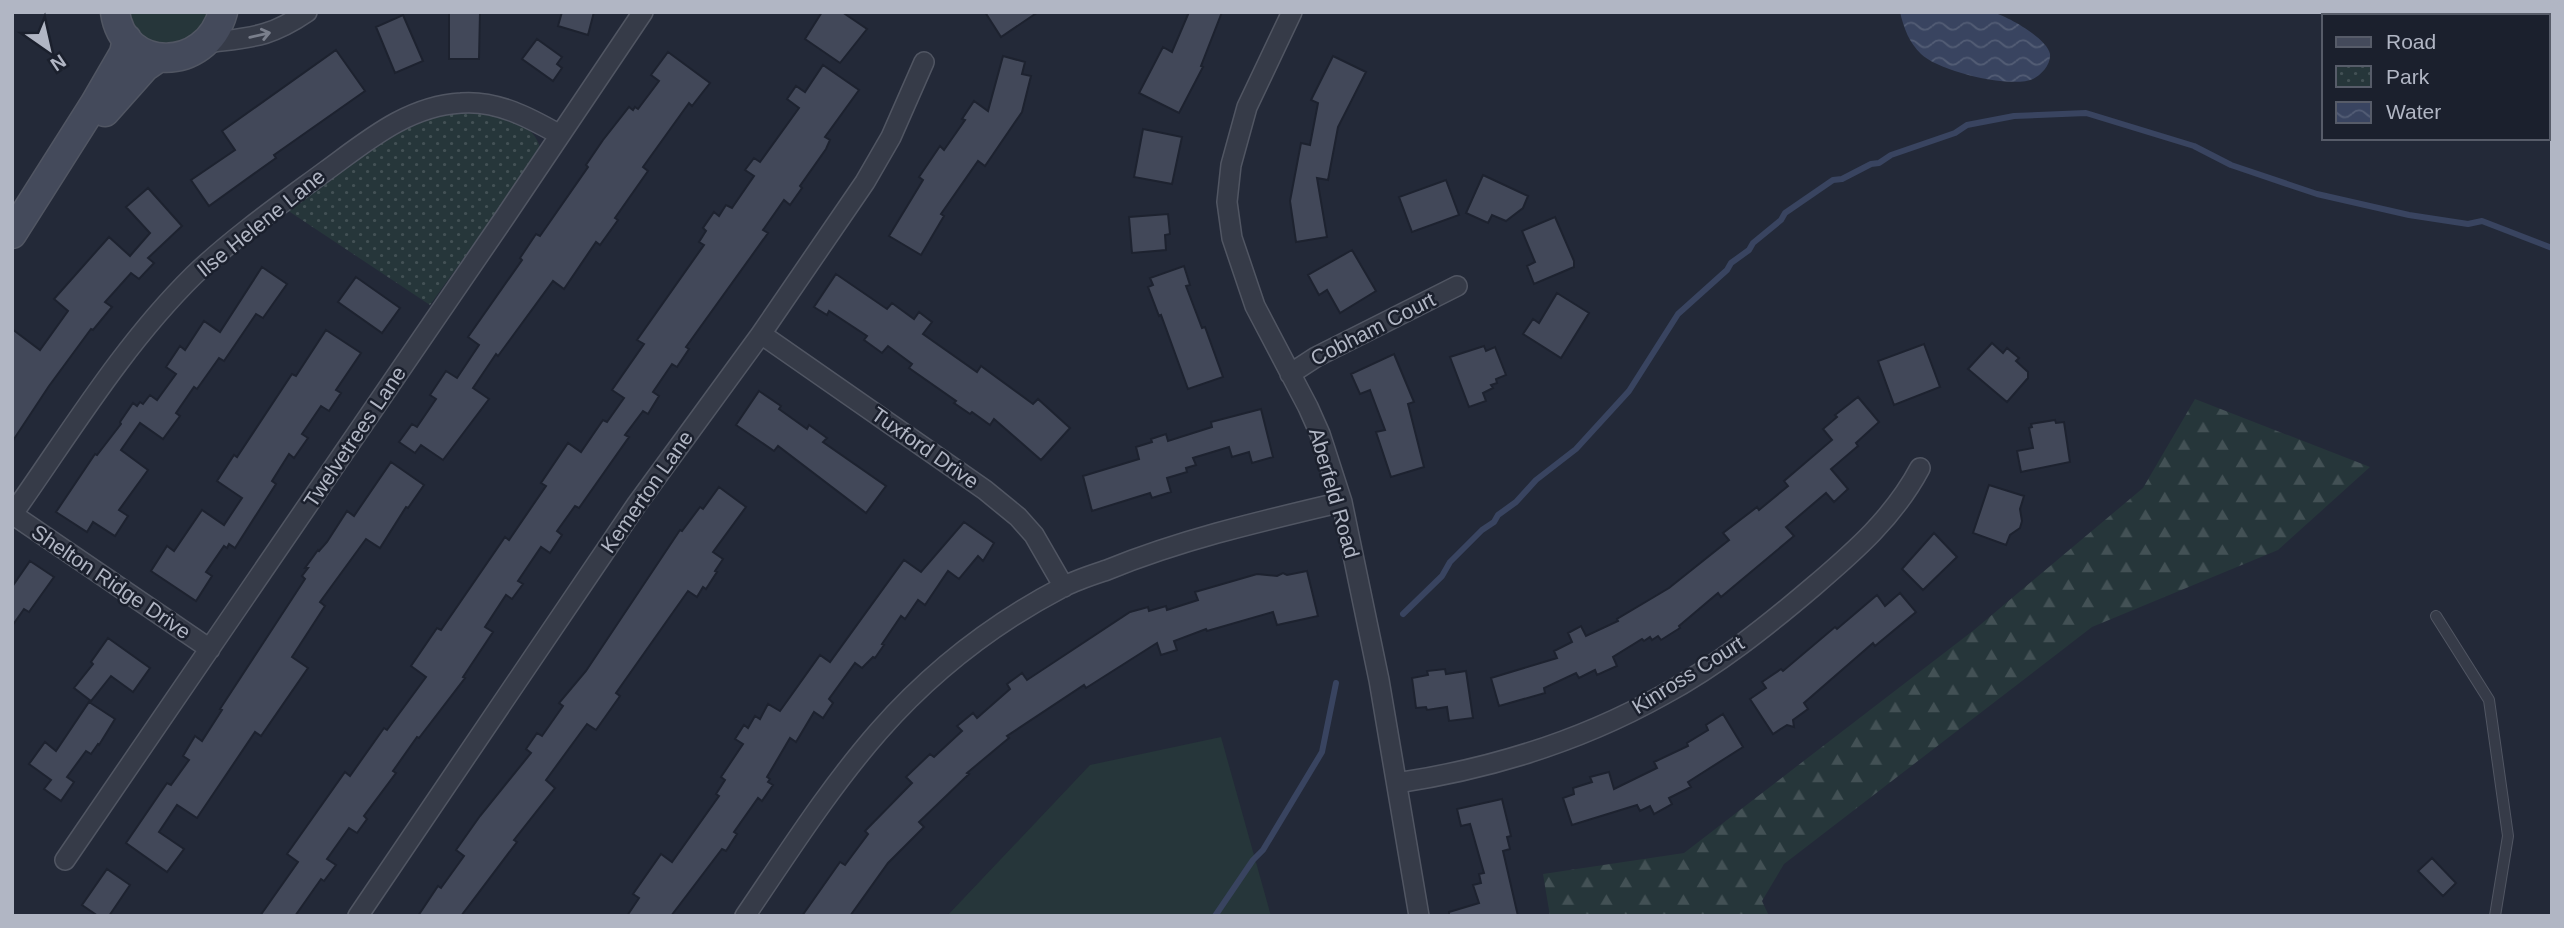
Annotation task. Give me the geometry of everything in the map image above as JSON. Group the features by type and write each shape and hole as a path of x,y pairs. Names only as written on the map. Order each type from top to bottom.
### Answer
{"main road":[{"path":"115,12 127,39 141,51 158,58 192,54 218,30 223,12"},
{"path":"12,234 57,167 118,64 127,39"},
{"path":"57,167 136,77 158,58"}],"street":[{"path":"207,43 263,36 307,12"},
{"name":"Twelvetrees Lane","path":"65,860 643,12"},
{"name":"Aberfeld Road","path":"1293,12 1247,107 1231,165 1227,202 1232,238 1255,306 1320,434 1342,502 1379,680 1419,916"},
{"name":"Kemerton Lane","path":"358,916 630,515 761,334 865,182 891,137 924,62"},
{"name":"Ilse Helene Lane","path":"12,515 108,376 167,303 223,249 384,128 436,106 463,102 490,104 515,112 560,135"},
{"name":"Cobham Court","path":"1290,374 1316,356 1457,286"},
{"name":"Tuxford Drive","path":"761,334 993,497 1034,535 1064,587"},
{"name":"Kinross Court","path":"1396,783 1500,762 1580,735 1664,695 1775,619 1845,559 1877,530 1920,468"},
{"path":"745,916 836,782 880,730 919,689 956,657 1006,621 1064,587 1179,543 1342,502"},
{"name":"Shelton Ridge Drive","path":"12,515 210,649"}],"lane":[{"path":"2436,616 2489,700 2508,835 2495,916"}],"green space":[{"path":"115,12 223,12 218,30 158,58"},
{"path":"455,109 492,114 516,121 534,136 540,147 535,159 430,305 287,210 388,138 432,116"},
{"path":"2195,399 2370,467 2278,550 2092,627 1784,864 1762,901 1769,916 1550,916 1543,874 1684,853 1974,630 2143,488"},
{"path":"1221,737 1271,916 947,916 1090,765"}],"water":[{"path":"1900,12 1998,14 2025,28 2042,41 2050,54 2049,62 2039,75 2023,81 1992,80 1958,72 1921,54 1908,35"}],"building":[{"path":"449,12 480,12 479,59 449,59"},
{"path":"562,12 594,12 588,35 558,26"},
{"path":"822,12 842,12 867,29 840,63 805,39"},
{"path":"985,12 1038,12 1001,37"},
{"path":"1189,12 1222,12 1201,66 1203,67 1179,113 1139,93 1163,47 1172,52"},
{"path":"403,15 423,61 395,73 376,27"},
{"path":"537,39 562,57 557,64 562,68 553,81 522,59"},
{"path":"336,50 365,91 274,155 276,158 209,206 191,180 235,150 222,131"},
{"path":"668,52 710,83 692,106 689,103 643,167 648,171 615,218 618,220 600,245 596,242 564,289 553,281 498,356 496,354 473,388 489,399 443,460 421,445 415,453 399,442 412,424 417,427 436,399 430,395 446,371 457,378 479,345 468,337 522,260 520,258 536,234 540,236 588,167 586,165 603,140 629,107 638,109 659,81 651,75"},
{"path":"1003,56 1025,62 1022,74 1031,76 1022,112 985,166 978,161 941,214 944,216 921,255 889,236 923,180 919,177 940,146 944,150 965,120 962,119 974,101 988,111"},
{"path":"1333,56 1366,72 1338,127 1328,180 1317,178 1327,237 1296,242 1290,201 1301,143 1310,145 1318,103 1311,100"},
{"path":"823,65 859,90 825,137 830,140 826,149 800,186 802,188 790,205 784,200 763,230 768,233 686,347 689,349 677,367 672,364 653,392 659,396 648,414 643,411 625,435 629,437 579,508 575,506 557,531 562,535 550,553 541,547 518,581 523,584 512,599 506,595 485,627 493,632 463,677 465,678 393,771 396,773 364,816 367,819 357,833 349,828 327,859 336,865 324,881 321,879 295,916 260,916 298,862 287,854 345,772 350,776 384,728 387,730 426,677 411,666 437,628 441,630 505,537 509,540 546,486 541,483 568,443 581,452 603,420 607,422 624,398 612,390 644,344 637,340 704,245 699,242 706,231 703,228 714,212 719,216 726,205 732,208 754,176 745,170 754,158 760,162 799,108 787,99 796,86 805,92"},
{"path":"1143,129 1182,137 1172,184 1134,177"},
{"path":"1483,175 1528,196 1523,208 1506,221 1492,215 1488,223 1466,213"},
{"path":"1446,180 1459,215 1412,232 1399,197"},
{"path":"148,188 182,226 148,258 154,263 139,279 131,273 105,302 112,307 93,330 91,329 12,442 12,329 40,350 68,311 54,299 109,237 130,256 150,233 126,207"},
{"path":"1168,214 1170,234 1165,235 1166,250 1132,253 1129,217"},
{"path":"1555,217 1574,261 1574,267 1534,284 1527,266 1535,262 1522,231"},
{"path":"1352,250 1376,291 1340,313 1327,290 1319,295 1308,275"},
{"path":"1184,266 1190,285 1186,286 1202,328 1205,327 1223,377 1188,389 1148,287 1153,285 1150,278"},
{"path":"262,267 287,284 263,318 256,314 224,361 219,358 197,389 194,387 176,413 180,416 163,439 140,423 121,450 148,470 119,510 128,516 115,536 93,522 87,532 56,512 95,454 97,455 121,424 133,403 137,406 140,402 143,404 150,395 157,400 176,374 166,367 180,346 185,350 204,321 220,332"},
{"path":"836,274 887,309 892,303 914,319 919,312 932,322 923,334 977,372 981,366 1033,404 1038,399 1070,428 1041,460 994,419 990,425 972,412 970,414 909,368 912,364 888,346 882,353 864,340 867,336 829,311 827,315 814,307"},
{"path":"356,277 400,308 382,333 338,302"},
{"path":"1557,293 1589,313 1561,358 1523,334 1533,319 1539,323"},
{"path":"326,330 361,353 336,390 341,393 329,411 321,406 302,434 308,438 294,458 289,454 272,481 276,484 235,548 229,544 227,548 224,546 206,572 212,576 196,601 151,571 167,546 174,551 202,510 224,525 242,498 217,481 234,455 237,457 292,374 296,376"},
{"path":"1992,343 2003,353 2007,348 2019,358 2016,361 2028,372 2028,378 2007,402 1968,369"},
{"path":"1924,344 1940,387 1894,405 1878,361"},
{"path":"1484,346 1486,351 1495,347 1506,375 1496,379 1497,383 1491,385 1493,388 1483,393 1486,401 1469,407 1450,357"},
{"path":"1394,354 1414,402 1408,404 1424,467 1391,477 1376,432 1385,430 1370,390 1360,394 1351,374"},
{"path":"759,391 807,429 809,425 827,438 823,442 886,486 866,513 778,446 774,451 736,425"},
{"path":"1858,397 1879,422 1856,443 1858,446 1831,469 1848,489 1834,502 1826,493 1786,527 1794,536 1721,597 1718,593 1679,626 1680,628 1661,640 1658,636 1652,640 1650,637 1644,641 1642,639 1613,657 1617,666 1597,675 1595,670 1579,678 1576,673 1544,688 1545,693 1499,706 1491,678 1557,658 1554,651 1572,642 1568,633 1581,626 1586,636 1618,621 1617,619 1669,588 1729,540 1723,533 1757,507 1759,510 1788,486 1784,481 1832,440 1823,429 1837,417 1835,415"},
{"path":"1261,409 1273,457 1252,463 1249,452 1232,457 1229,447 1193,458 1196,465 1186,468 1187,472 1167,478 1171,492 1152,498 1150,493 1092,511 1083,476 1139,459 1136,447 1152,442 1151,439 1166,434 1168,441 1212,427 1211,422"},
{"path":"2055,420 2056,423 2064,422 2070,462 2021,472 2017,451 2033,448 2029,428 2032,427 2031,424"},
{"path":"391,462 424,485 408,508 406,507 380,548 366,539 320,602 325,606 292,657 308,668 261,736 255,732 197,818 177,805 159,832 184,849 167,872 126,843 167,783 171,785 189,760 183,756 195,736 202,741 305,579 302,576 308,568 305,568 327,542 347,511 354,516"},
{"path":"1989,485 2024,496 2020,509 2020,528 2010,535 2006,545 1973,533"},
{"path":"719,487 746,507 713,552 723,559 706,589 703,587 697,597 688,591 616,693 620,696 596,730 587,724 546,780 555,788 514,840 517,842 461,916 418,916 438,886 441,888 464,856 456,850 531,753 526,749 537,733 542,736 563,706 559,703 586,671 680,530 682,531 700,507 703,509"},
{"path":"964,522 994,543 983,561 978,556 959,579 948,571 925,605 918,600 905,619 901,616 875,658 862,668 855,663 829,699 833,703 823,718 814,712 796,742 790,738 767,777 770,779 768,782 773,785 762,801 758,798 734,832 737,834 726,851 722,849 671,916 627,916 639,898 633,894 661,854 672,862 719,796 716,794 725,780 721,777 743,744 735,739 744,725 748,728 755,716 760,719 768,704 780,711 820,655 830,662 904,560 921,572"},
{"path":"1934,533 1957,557 1923,590 1902,569"},
{"path":"30,561 54,577 29,612 24,609 12,626 12,587"},
{"path":"1307,571 1318,616 1277,625 1273,612 1207,631 1206,629 1174,641 1177,650 1161,655 1157,643 1086,688 1084,685 1007,736 1009,738 967,773 969,774 919,822 924,827 888,863 850,916 802,916 840,862 845,865 868,834 865,831 912,783 906,777 930,754 934,757 962,731 957,726 973,713 977,718 1010,689 1007,684 1022,673 1027,680 1130,612 1148,607 1149,611 1166,606 1167,610 1198,600 1195,592 1257,574 1277,576"},
{"path":"1900,593 1916,612 1875,646 1873,643 1804,703 1808,709 1793,720 1794,727 1787,725 1773,734 1750,699 1766,688 1762,682 1781,669 1783,671 1877,595 1885,606"},
{"path":"108,638 150,668 133,692 111,676 91,701 74,688 93,664 91,662"},
{"path":"1445,669 1446,674 1466,671 1473,718 1449,721 1447,707 1427,710 1426,707 1416,708 1412,678 1428,675 1427,671"},
{"path":"89,702 115,719 99,745 91,754 86,751 67,777 74,782 61,801 44,789 51,780 29,764 45,742 56,751"},
{"path":"1723,714 1743,747 1688,782 1691,787 1669,798 1672,804 1654,814 1650,806 1640,811 1637,805 1572,825 1563,798 1574,794 1573,788 1592,782 1590,777 1609,772 1614,789 1657,768 1654,762 1688,746 1687,743 1708,730 1706,725"},
{"path":"1502,799 1511,836 1507,837 1510,849 1503,851 1518,916 1449,916 1449,912 1479,903 1473,885 1481,883 1479,874 1484,873 1470,824 1461,826 1457,809"},
{"path":"2432,858 2456,883 2443,896 2418,871"},
{"path":"107,869 130,885 109,916 98,916 82,905"}],"waterway":[{"path":"1403,614 1442,576 1450,562 1482,530 1516,502 1536,480 1576,449 1629,391 1678,314 1781,220 1785,213 1833,180 1842,179 1891,155 1955,133 1967,125 2014,116 2086,113 2194,146 2231,165 2317,194 2409,215 2468,224 2482,221 2552,248"},
{"path":"1215,916 1253,860 1263,850 1322,752 1336,683"}]}
